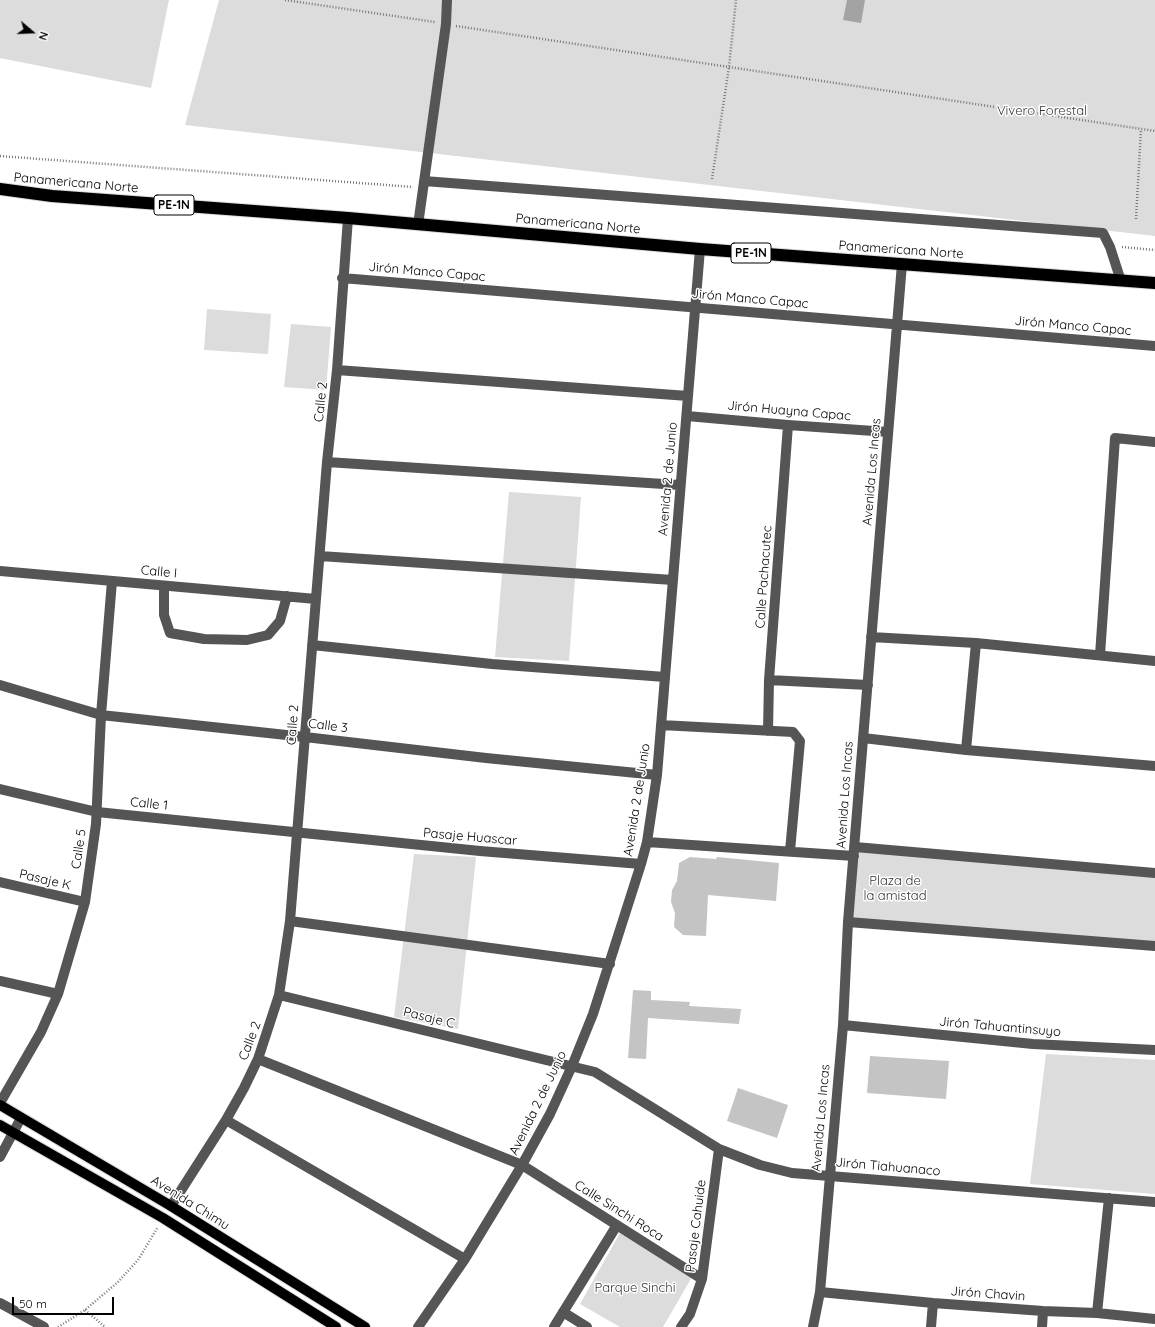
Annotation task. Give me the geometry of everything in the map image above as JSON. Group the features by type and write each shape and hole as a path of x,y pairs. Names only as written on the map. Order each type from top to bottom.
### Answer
{"highway":[{"name":"Panamericana Norte","path":"0,189 52,196 348,218 700,249 1155,283"}],"main road":[{"name":"Avenida Chimu","path":"0,1104 21,1118 171,1206 365,1327"},
{"path":"0,1125 163,1218 336,1327"}],"street":[{"path":"418,225 446,24 447,0"},
{"path":"424,181 1103,233 1110,247 1121,281"},
{"name":"Calle 2","path":"171,1206 226,1120 244,1088 258,1059 279,995 290,921 312,645 337,370 342,278 348,218"},
{"name":"Avenida 2 de Junio","path":"418,1327 465,1259 522,1165 572,1066 610,964 641,864 657,775 679,486 687,416 700,249"},
{"name":"Avenida Los Incas","path":"812,1327 820,1292 843,1025 848,922 902,264"},
{"name":"Jirón Manco Capac","path":"342,278 1155,346"},
{"path":"337,370 688,396"},
{"name":"Jirón Huayna Capac","path":"687,416 788,426 888,432"},
{"name":"Calle Pachacutec","path":"768,731 769,680 788,426"},
{"path":"1100,654 1115,438 1155,442"},
{"path":"328,462 679,486"},
{"path":"320,556 673,580"},
{"name":"Calle I","path":"0,571 316,599"},
{"name":"Calle 5","path":"0,1104 41,1032 58,994 84,902 97,812 101,715 112,581"},
{"path":"164,586 164,615 170,633 204,639 247,640 268,635 280,621 287,596"},
{"path":"871,636 976,643 1100,654 1155,661"},
{"path":"966,750 976,643"},
{"path":"312,645 492,664 665,677"},
{"path":"769,680 868,685"},
{"name":"Calle 3","path":"0,685 101,715 486,758 657,775"},
{"path":"661,725 793,732 800,741 790,851"},
{"path":"863,738 966,750 1155,766"},
{"name":"Calle 1","path":"0,789 97,812 297,832"},
{"name":"Pasaje Huascar","path":"297,832 480,851 641,864"},
{"path":"646,842 790,851 854,852 1155,873"},
{"name":"Pasaje K","path":"0,882 84,902"},
{"path":"290,921 610,964"},
{"path":"848,922 1155,946"},
{"path":"0,981 58,994"},
{"name":"Pasaje C","path":"279,995 572,1066"},
{"name":"Jirón Tahuantinsuyo","path":"843,1025 1033,1044 1155,1050"},
{"name":"Calle Sinchi Roca","path":"258,1059 522,1165 702,1279"},
{"name":"Jirón Tiahuanaco","path":"572,1066 595,1072 719,1148 760,1165 792,1173 1155,1202"},
{"path":"0,1157 21,1118"},
{"path":"226,1120 465,1259"},
{"name":"Pasaje Cahuide","path":"681,1327 690,1314 702,1279 719,1148"},
{"path":"1097,1313 1108,1198"},
{"path":"554,1327 617,1225"},
{"name":"Jirón Chavin","path":"820,1292 933,1303 1043,1311 1097,1313 1155,1319"},
{"path":"0,1303 44,1327"},
{"path":"931,1327 933,1303"},
{"path":"1042,1327 1043,1311"},
{"path":"563,1312 587,1327"}],"path":[{"path":"285,0 1155,131"},
{"path":"712,179 729,67 736,0"},
{"path":"1136,219 1141,129"},
{"path":"58,1327 85,1310 118,1282 138,1260 163,1218"},
{"path":"85,1310 105,1327"}],"green space":[{"path":"0,0 169,0 151,88 0,58"},
{"name":"Vivero Forestal","path":"219,0 1155,0 1155,236 185,125"},
{"path":"207,309 271,314 268,354 204,350"},
{"path":"291,324 331,327 326,390 284,387"},
{"path":"509,492 581,497 569,661 495,657"},
{"name":"Plaza de la amistad","path":"855,847 1155,873 1155,946 848,922"},
{"path":"414,854 476,857 458,1029 394,1017"},
{"path":"1046,1054 1155,1060 1155,1194 1030,1184"},
{"name":"Parque Sinchi","path":"620,1233 692,1277 663,1327 620,1327 580,1304"}],"shaded area":[{"path":"847,0 865,0 861,23 843,20"}],"building":[{"path":"690,857 716,859 717,857 779,863 776,901 708,895 706,936 683,935 674,927 675,913 671,902 672,890 677,881 679,863"},
{"path":"633,990 651,991 651,1000 690,1002 689,1006 741,1009 739,1024 648,1018 646,1059 628,1058"},
{"path":"870,1056 949,1061 946,1099 867,1093"},
{"path":"738,1088 788,1105 777,1138 727,1121"}]}
